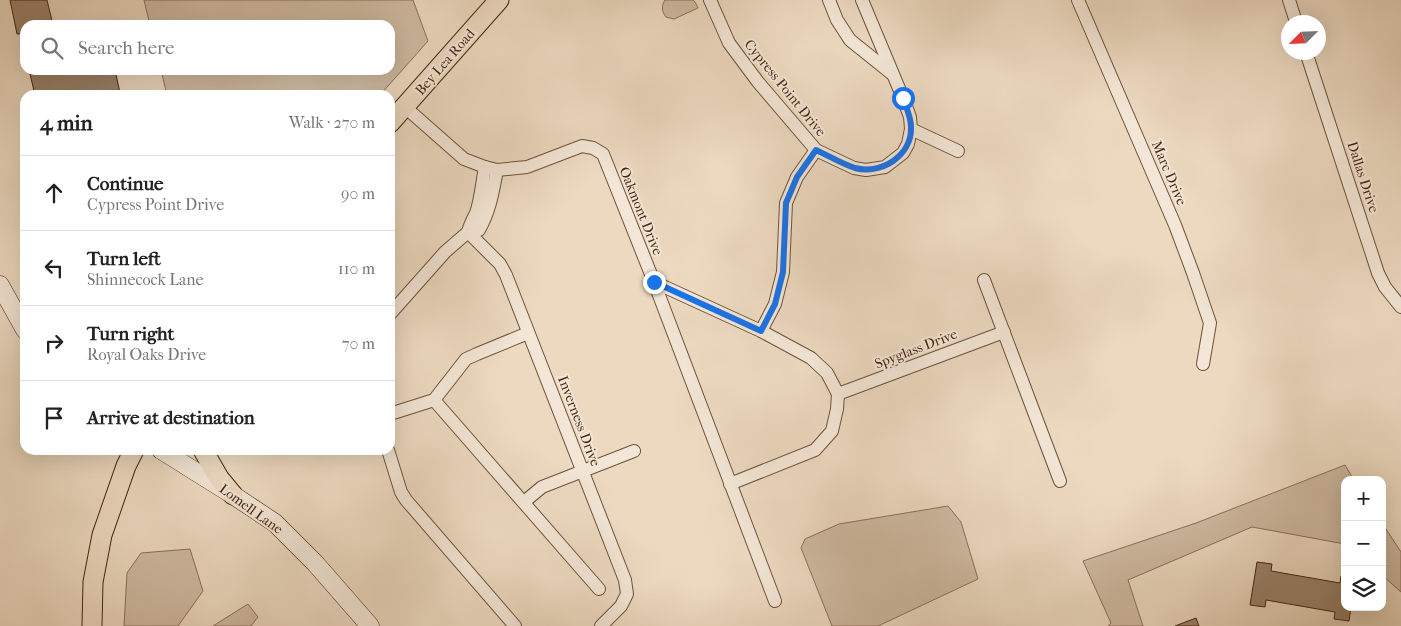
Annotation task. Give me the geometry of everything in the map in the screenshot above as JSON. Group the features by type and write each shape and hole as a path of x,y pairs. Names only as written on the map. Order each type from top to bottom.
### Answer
{"main road":[{"name":"Bey Lea Road","path":"395,118 499,0"},
{"path":"92,626 93,582 102,535 132,455"},
{"path":"207,455 219,478 232,495"}],"street":[{"name":"Cypress Point Drive","path":"710,0 729,43 758,82 816,150 854,168 866,170 885,167 903,153 908,144 911,129"},
{"path":"829,0 837,20 850,40 893,75"},
{"path":"862,0 910,117 911,129 958,151"},
{"name":"Marc Drive","path":"1078,0 1175,225 1193,273 1210,323 1203,364"},
{"path":"1289,0 1294,15"},
{"name":"Dallas Drive","path":"1309,60 1378,273 1385,287 1401,307"},
{"name":"Oakmont Drive","path":"405,107 464,160 491,169 527,166 582,146 593,148 603,154 654,282 775,601"},
{"path":"761,331 775,304 783,272 786,203 797,177 816,150"},
{"path":"395,308 445,252 468,232 470,222 476,213 478,202 491,169"},
{"name":"Inverness Drive","path":"468,232 500,264 506,275 626,580 627,594 621,606 601,626"},
{"path":"984,280 1060,481"},
{"path":"654,282 761,331 811,358 827,373 838,394 832,431 815,450 730,484"},
{"path":"0,285 20,321"},
{"name":"Spyglass Drive","path":"838,394 1004,332"},
{"path":"395,412 434,400 466,359 528,333"},
{"path":"434,400 599,589"},
{"path":"524,502 542,487 634,452"},
{"name":"Lomell Lane","path":"169,455 275,523 315,563 370,626"},
{"path":"390,455 401,492 406,500 515,626"}],"shaded area":[{"path":"144,0 413,0 428,41 384,90 166,90 162,75 395,75 395,20 149,20"},
{"path":"665,0 693,0 698,8 674,19 666,17 664,13"},
{"path":"1345,465 1352,476 1341,476 1341,543 1252,527 1128,580 1143,626 1108,626 1111,623 1083,561 1196,523"},
{"path":"948,506 961,522 978,579 878,626 832,626 801,548 805,539 839,524"},
{"path":"1386,529 1401,552 1401,592 1386,579"},
{"path":"190,549 203,591 178,626 124,626 127,573 141,553"},
{"path":"248,604 258,617 251,626 213,626"}],"building":[{"path":"10,0 47,0 52,20 20,20 20,34 17,34"},
{"path":"30,75 116,75 119,90 34,90"},
{"path":"1257,562 1272,564 1271,571 1340,583 1341,576 1341,611 1350,611 1349,621 1334,619 1335,612 1266,600 1265,607 1250,605"},
{"path":"1196,618 1199,626 1175,626"}],"route":[{"path":"654,282 761,331 775,304 783,272 786,203 797,177 816,150 854,168 866,170 885,167 894,161 903,153 910,137 910,117 903,98"}]}
